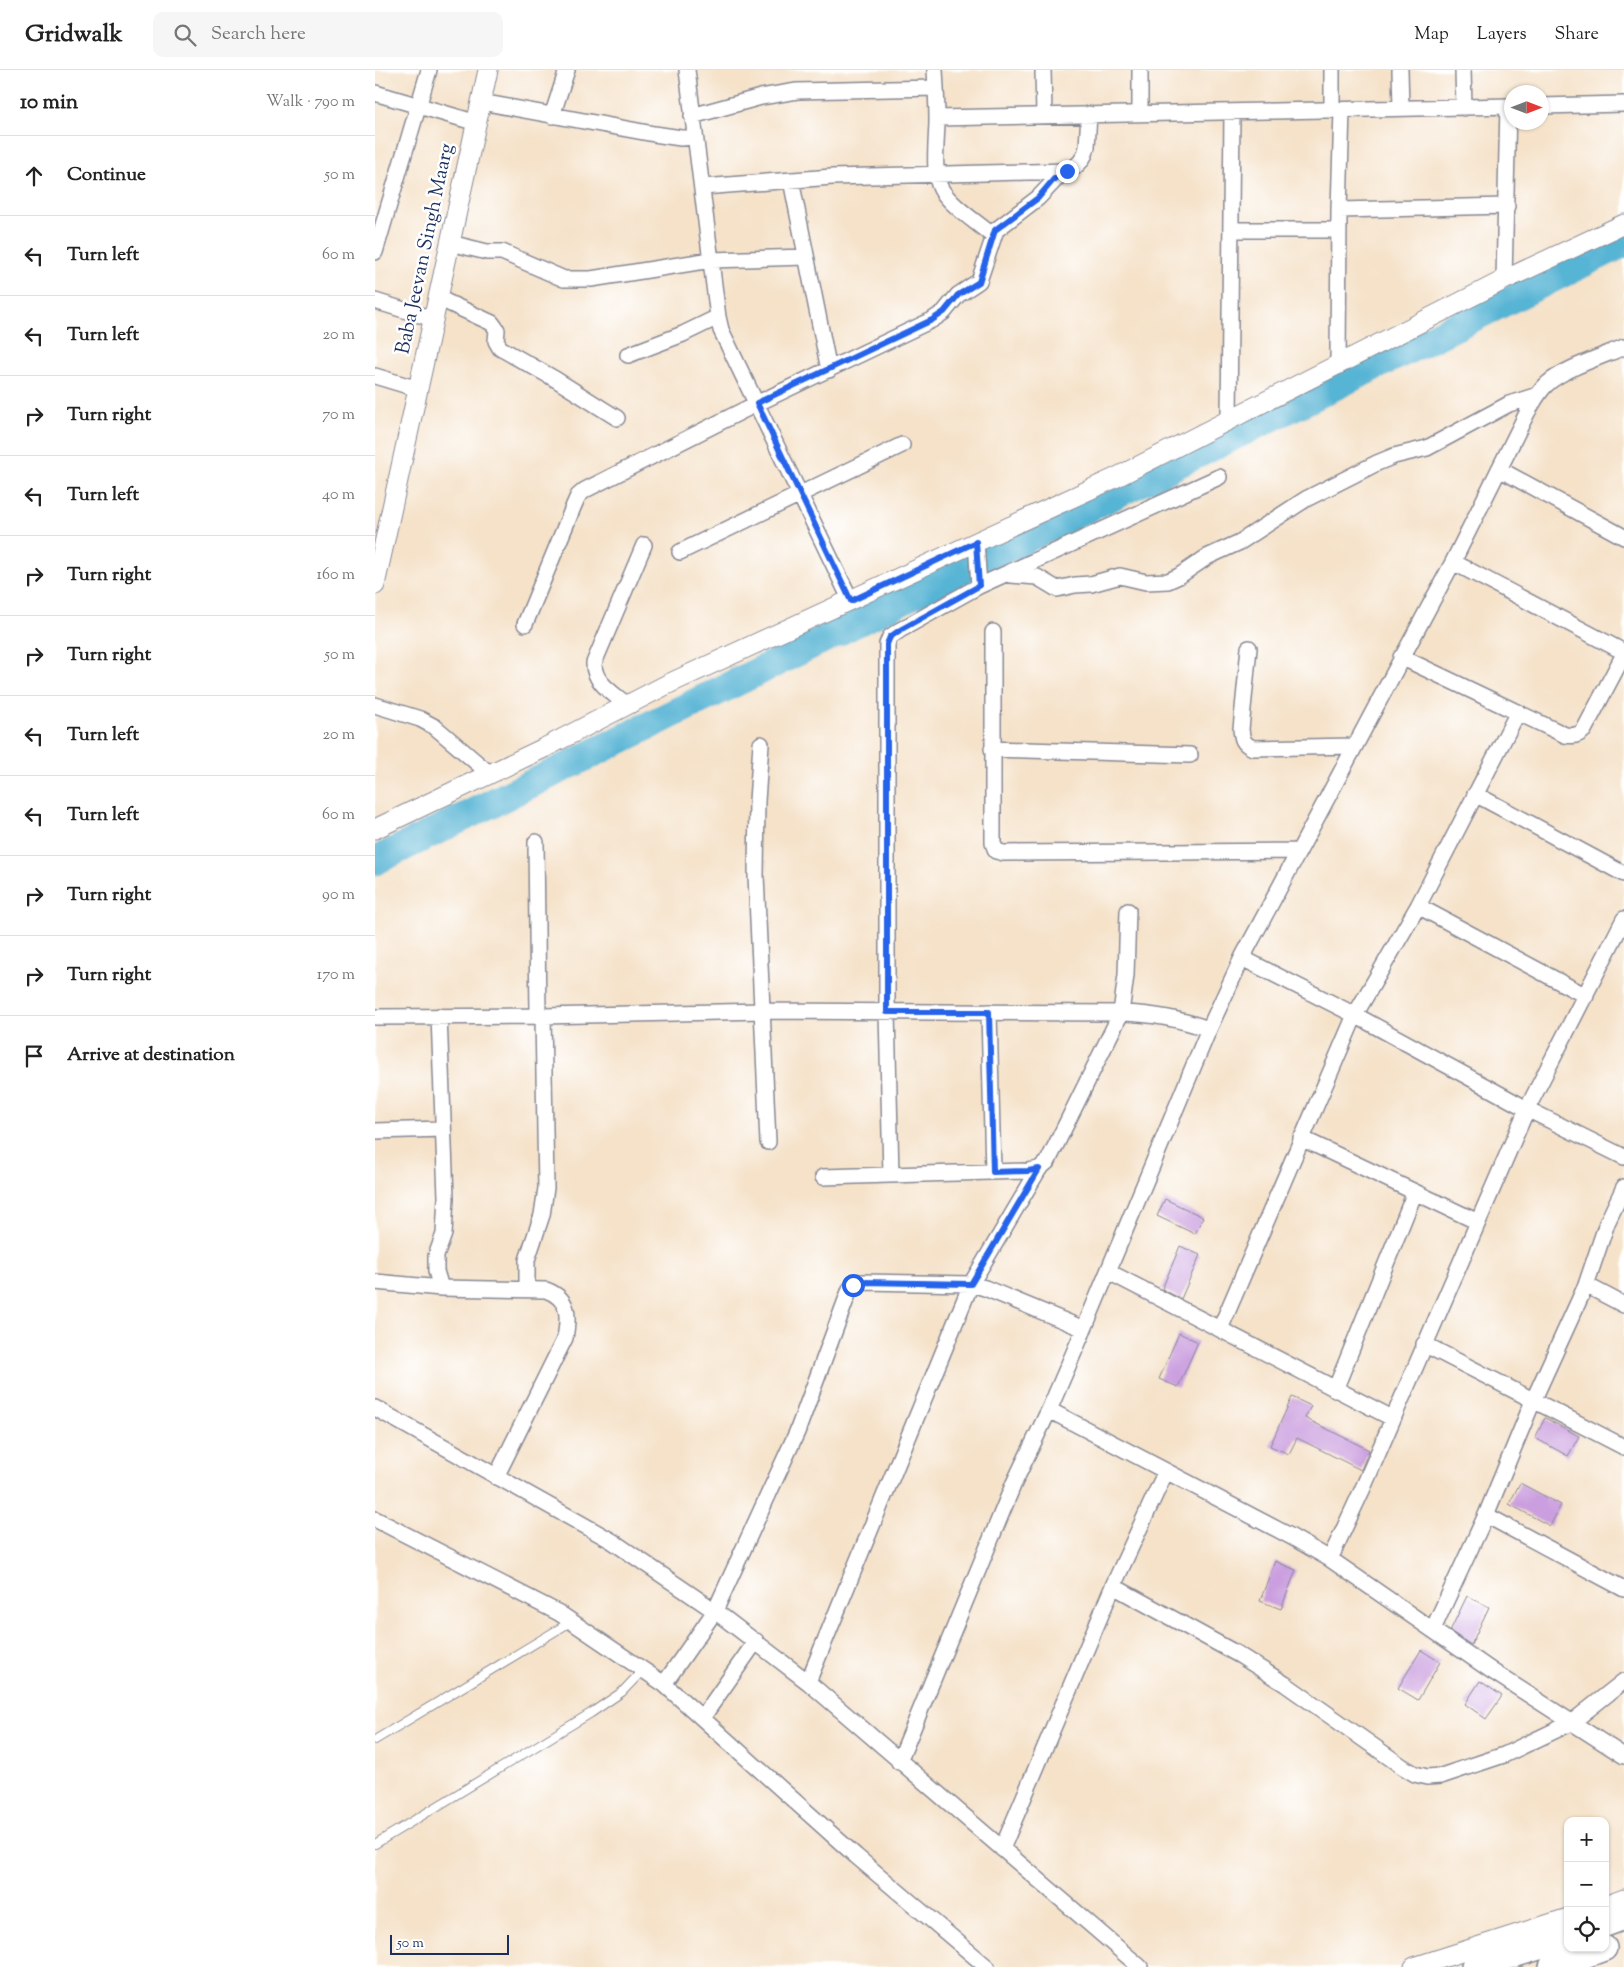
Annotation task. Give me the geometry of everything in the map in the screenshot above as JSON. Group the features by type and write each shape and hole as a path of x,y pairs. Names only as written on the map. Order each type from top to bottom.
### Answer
{"highway":[{"path":"1609,1923 1624,1917"},
{"path":"1474,1967 1564,1939"},
{"path":"1609,1947 1624,1941"},
{"path":"1552,1967 1594,1952"}],"street":[{"path":"375,252 429,70"},
{"name":"Baba Jeevan Singh Maarg","path":"375,585 488,70"},
{"path":"552,116 567,70"},
{"path":"687,70 718,317 726,342 851,601"},
{"path":"935,70 937,173 939,184 942,192 993,236"},
{"path":"1043,70 1044,115"},
{"path":"1140,70 1140,113"},
{"path":"1332,70 1337,110 1339,210 1338,364"},
{"path":"1400,70 1401,108"},
{"path":"1463,70 1464,108"},
{"path":"692,116 761,97 797,91 936,88"},
{"path":"375,93 477,123"},
{"path":"481,102 669,137 695,137"},
{"path":"1549,106 1624,104"},
{"path":"937,118 1504,106"},
{"path":"1229,420 1233,112"},
{"path":"525,624 578,496 591,486 757,403 932,320 944,312 958,295 979,282 993,236 1000,226 1038,198 1054,179 1075,166 1085,154 1089,114"},
{"path":"1504,280 1509,130"},
{"path":"703,186 937,173 1067,171"},
{"path":"791,180 829,370"},
{"path":"1339,210 1507,206"},
{"path":"375,829 627,705 851,601 977,548 1504,280 1624,224"},
{"path":"1231,230 1339,230"},
{"path":"450,243 487,252 502,252 556,276 573,279 591,279 711,260 806,257"},
{"path":"438,298 492,323 497,330 496,341 499,348 555,379 617,418"},
{"path":"375,300 433,319"},
{"path":"628,355 683,334 718,317"},
{"path":"899,1762 1014,1483 1049,1410 1109,1272 1209,1029 1242,958 1453,562 1538,395 1548,383 1564,374 1624,347"},
{"path":"375,376 418,389"},
{"path":"1005,574 1037,577 1057,589 1091,584 1120,576 1146,582 1167,581 1240,542 1306,499 1377,462 1427,448 1509,404 1538,395"},
{"path":"681,552 902,445"},
{"path":"1499,469 1624,537"},
{"path":"891,1175 887,1012 887,644 890,637 979,582 1005,574 1219,477"},
{"path":"627,705 598,680 594,669 594,662 644,545"},
{"path":"977,548 979,582"},
{"path":"1401,657 1565,735 1580,735 1584,730 1624,653 1453,562"},
{"path":"993,632 993,843 996,850 1004,854 1299,851"},
{"path":"1249,648 1241,729 1242,739 1246,745 1253,748 1354,746"},
{"path":"375,705 420,719 435,727 490,774"},
{"path":"1220,1329 1355,1014 1418,906 1518,712"},
{"path":"761,744 757,801 756,875 768,1142"},
{"path":"992,749 1190,755"},
{"path":"1475,794 1624,874"},
{"path":"527,1288 527,1260 545,1200 536,842"},
{"path":"1418,906 1586,996"},
{"path":"808,1682 971,1284 1039,1169 1048,1161 1121,1013 1126,975 1128,911"},
{"path":"1329,1559 1363,1488 1527,1110 1624,919"},
{"path":"1242,958 1355,1014 1527,1110 1624,1158"},
{"path":"375,1017 540,1016 763,1011 1121,1013 1174,1018 1209,1029"},
{"path":"989,1012 993,1172"},
{"path":"439,1016 446,1196 444,1234 436,1256 436,1270 441,1288"},
{"path":"375,1132 443,1129"},
{"path":"1301,1138 1478,1222"},
{"path":"823,1177 1028,1171 1039,1169"},
{"path":"1433,1629 1486,1516 1533,1400 1586,1285 1607,1223 1624,1187"},
{"path":"1335,1390 1415,1192"},
{"path":"1109,1272 1392,1418"},
{"path":"375,1282 441,1288 527,1288 546,1290 555,1294 567,1310 568,1320 565,1338 560,1351 496,1477"},
{"path":"664,1684 715,1611 797,1432 850,1289 856,1283 971,1284 1084,1329"},
{"path":"1586,1285 1624,1305"},
{"path":"1424,1344 1624,1447"},
{"path":"375,1408 612,1541 756,1640 808,1682 1140,1967"},
{"path":"1049,1410 1290,1536 1329,1559 1571,1723 1624,1756"},
{"path":"1002,1849 1113,1586 1166,1471"},
{"path":"1486,1516 1624,1589"},
{"path":"375,1519 572,1621 664,1684 856,1856 987,1967"},
{"path":"1113,1586 1239,1655 1285,1684 1415,1774 1427,1777 1441,1776 1504,1755 1571,1723 1624,1682"},
{"path":"702,1718 756,1640"},
{"path":"1609,1905 1624,1900"},
{"path":"1414,1967 1564,1919"}],"lane":[{"path":"375,1740 572,1621"},
{"path":"375,1844 591,1713 622,1692 643,1670"}],"building":[{"path":"1165,1199 1203,1217 1195,1234 1157,1216"},
{"path":"1180,1246 1200,1255 1181,1299 1162,1289"},
{"path":"1179,1333 1198,1342 1178,1387 1159,1379"},
{"path":"1292,1397 1311,1406 1305,1418 1369,1450 1361,1470 1297,1438 1289,1454 1270,1446"},
{"path":"1545,1418 1579,1436 1568,1456 1535,1438"},
{"path":"1520,1483 1561,1505 1550,1526 1509,1504"},
{"path":"1275,1561 1296,1570 1281,1609 1260,1601"},
{"path":"1467,1596 1489,1607 1471,1645 1450,1631"},
{"path":"1421,1650 1440,1662 1418,1700 1398,1688"},
{"path":"1480,1681 1502,1696 1486,1719 1465,1704"}],"waterway":[{"path":"375,861 1624,243"}],"route":[{"path":"853,1285 863,1282 971,1284 1039,1169 993,1172 989,1012 887,1012 887,644 890,637 900,630 979,586 976,542 851,601 757,403 932,320 944,312 958,295 979,282 995,230 1038,198 1054,179 1067,171"}]}
